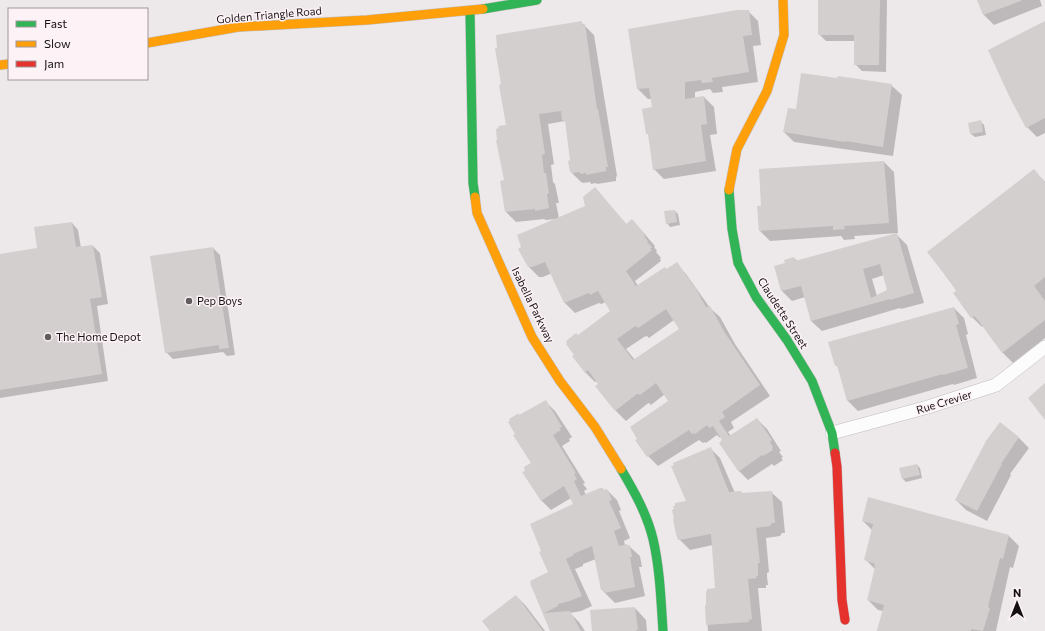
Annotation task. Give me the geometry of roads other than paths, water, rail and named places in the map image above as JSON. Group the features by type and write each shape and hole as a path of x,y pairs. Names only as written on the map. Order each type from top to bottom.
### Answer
{"street":[{"name":"Golden Triangle Road","path":"148,43 238,27 367,20 470,11 537,0"},
{"name":"Claudette Street","path":"784,0 784,35 767,91 737,149 729,188 732,229 738,263 756,297 787,340 812,381 832,433 837,467 842,600 845,620"},
{"name":"Isabella Parkway","path":"470,11 473,183 477,213 532,337 560,381 595,427 639,500 653,538 659,581 663,631"},
{"name":"Rue Crevier","path":"832,433 928,407 996,385 1045,347"}],"place":[{"name":"Pep Boys","path":"189,301"},
{"name":"The Home Depot","path":"48,337"}]}
